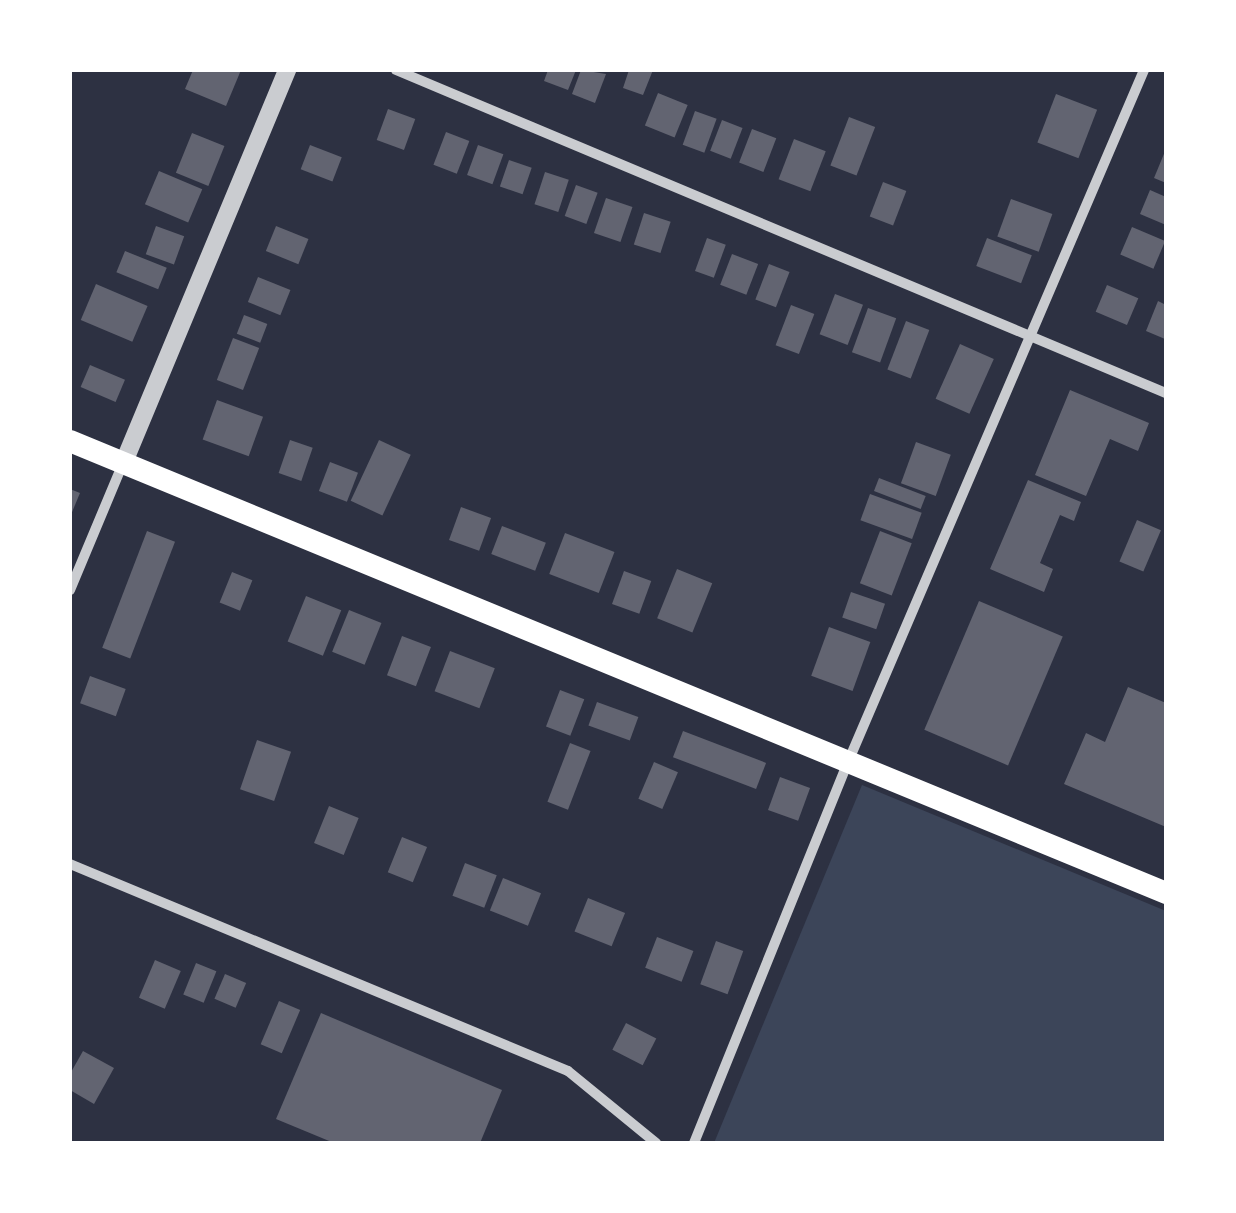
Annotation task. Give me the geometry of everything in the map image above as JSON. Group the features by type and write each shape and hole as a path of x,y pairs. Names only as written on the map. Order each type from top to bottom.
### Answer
{"main road":[{"path":"70,440 1166,893"}],"street":[{"path":"70,590 287,70"},
{"path":"396,70 1166,393"},
{"path":"694,1143 848,762 1144,70"},
{"path":"70,864 568,1071 654,1143"}],"shaded area":[{"path":"862,785 1166,911 1166,1143 714,1143"}],"building":[{"path":"193,70 241,70 226,106 185,89"},
{"path":"548,70 576,70 568,90 544,81"},
{"path":"581,70 606,74 595,103 572,94"},
{"path":"629,70 653,70 643,95 623,88"},
{"path":"658,93 688,105 675,137 645,125"},
{"path":"1056,94 1097,110 1078,158 1037,143"},
{"path":"388,109 415,119 404,150 377,140"},
{"path":"695,111 717,119 704,153 683,145"},
{"path":"849,117 875,127 857,176 830,166"},
{"path":"722,120 743,128 731,159 710,151"},
{"path":"752,129 776,138 763,172 739,163"},
{"path":"446,132 469,141 457,174 433,165"},
{"path":"192,133 224,146 208,186 176,173"},
{"path":"794,139 826,151 810,191 779,179"},
{"path":"310,145 342,157 332,181 301,169"},
{"path":"478,145 503,154 492,184 467,175"},
{"path":"1166,149 1166,183 1154,178"},
{"path":"509,160 532,168 523,194 500,186"},
{"path":"159,171 202,189 188,223 145,204"},
{"path":"545,172 569,180 558,212 534,204"},
{"path":"883,182 906,191 893,226 870,217"},
{"path":"576,185 598,193 586,224 565,216"},
{"path":"1150,190 1166,197 1166,225 1140,214"},
{"path":"606,198 632,207 620,242 594,233"},
{"path":"1011,199 1052,214 1039,252 997,237"},
{"path":"644,213 671,222 660,253 634,244"},
{"path":"156,226 184,236 174,264 146,254"},
{"path":"276,226 308,239 298,264 266,251"},
{"path":"1132,227 1165,241 1153,269 1120,255"},
{"path":"707,238 726,245 714,278 695,271"},
{"path":"987,238 1032,255 1021,283 976,266"},
{"path":"125,251 167,268 158,289 116,272"},
{"path":"732,254 758,264 746,295 720,285"},
{"path":"769,264 790,272 776,307 755,299"},
{"path":"258,277 290,290 280,315 248,302"},
{"path":"96,284 148,306 132,342 81,320"},
{"path":"1107,285 1138,298 1127,325 1096,312"},
{"path":"835,294 863,305 848,345 820,334"},
{"path":"1158,301 1166,305 1165,339 1146,331"},
{"path":"791,305 814,314 799,354 776,345"},
{"path":"868,308 896,318 880,362 852,352"},
{"path":"244,315 267,324 260,343 237,334"},
{"path":"906,321 929,330 911,379 887,370"},
{"path":"233,338 259,348 243,390 217,380"},
{"path":"960,344 994,359 969,414 936,399"},
{"path":"90,365 125,380 116,402 81,387"},
{"path":"1070,390 1149,423 1138,451 1110,439 1086,496 1035,475"},
{"path":"217,400 263,417 249,456 203,439"},
{"path":"290,440 313,448 301,481 279,473"},
{"path":"379,440 411,455 382,516 351,501"},
{"path":"916,442 951,455 936,496 901,483"},
{"path":"330,462 358,473 347,502 319,491"},
{"path":"879,478 926,496 921,509 874,491"},
{"path":"1028,480 1081,502 1074,521 1060,515 1040,563 1053,569 1044,592 990,569"},
{"path":"70,489 80,493 70,517"},
{"path":"870,494 922,513 912,539 860,520"},
{"path":"461,507 491,518 479,551 449,540"},
{"path":"1137,520 1161,530 1143,572 1119,561"},
{"path":"502,526 546,543 535,571 491,554"},
{"path":"147,531 175,542 130,658 102,648"},
{"path":"880,531 912,543 892,595 860,583"},
{"path":"565,533 614,552 599,593 549,574"},
{"path":"677,569 712,583 692,632 657,618"},
{"path":"624,571 651,581 639,614 612,604"},
{"path":"232,572 252,580 240,611 220,603"},
{"path":"851,592 885,604 876,629 842,618"},
{"path":"306,596 341,610 323,656 288,641"},
{"path":"979,601 1063,637 1008,765 924,730"},
{"path":"349,610 381,623 365,665 332,652"},
{"path":"829,627 870,642 853,691 811,676"},
{"path":"402,636 431,647 416,686 387,675"},
{"path":"450,651 495,668 479,708 435,691"},
{"path":"90,676 126,689 116,716 80,703"},
{"path":"1128,687 1166,703 1166,827 1064,784 1086,733 1105,742"},
{"path":"560,690 584,699 570,736 546,726"},
{"path":"597,702 638,717 630,741 588,725"},
{"path":"683,731 766,763 756,789 673,757"},
{"path":"257,740 291,752 274,801 240,789"},
{"path":"570,743 591,751 568,810 547,802"},
{"path":"654,762 678,772 662,809 638,799"},
{"path":"780,777 810,788 798,821 768,810"},
{"path":"329,806 359,818 344,855 314,843"},
{"path":"402,837 427,847 413,882 388,872"},
{"path":"465,863 497,875 484,908 452,896"},
{"path":"503,878 541,893 528,926 490,910"},
{"path":"588,898 625,913 612,946 575,931"},
{"path":"657,937 693,951 682,982 645,968"},
{"path":"716,941 743,951 728,994 700,984"},
{"path":"155,960 181,971 165,1009 139,998"},
{"path":"196,963 216,971 204,1003 183,995"},
{"path":"225,974 246,983 236,1008 214,999"},
{"path":"279,1001 300,1010 282,1053 261,1044"},
{"path":"321,1013 502,1090 480,1143 334,1143 276,1119"},
{"path":"626,1023 656,1038 643,1065 612,1050"},
{"path":"83,1051 114,1068 94,1104 70,1090 70,1074"}]}
